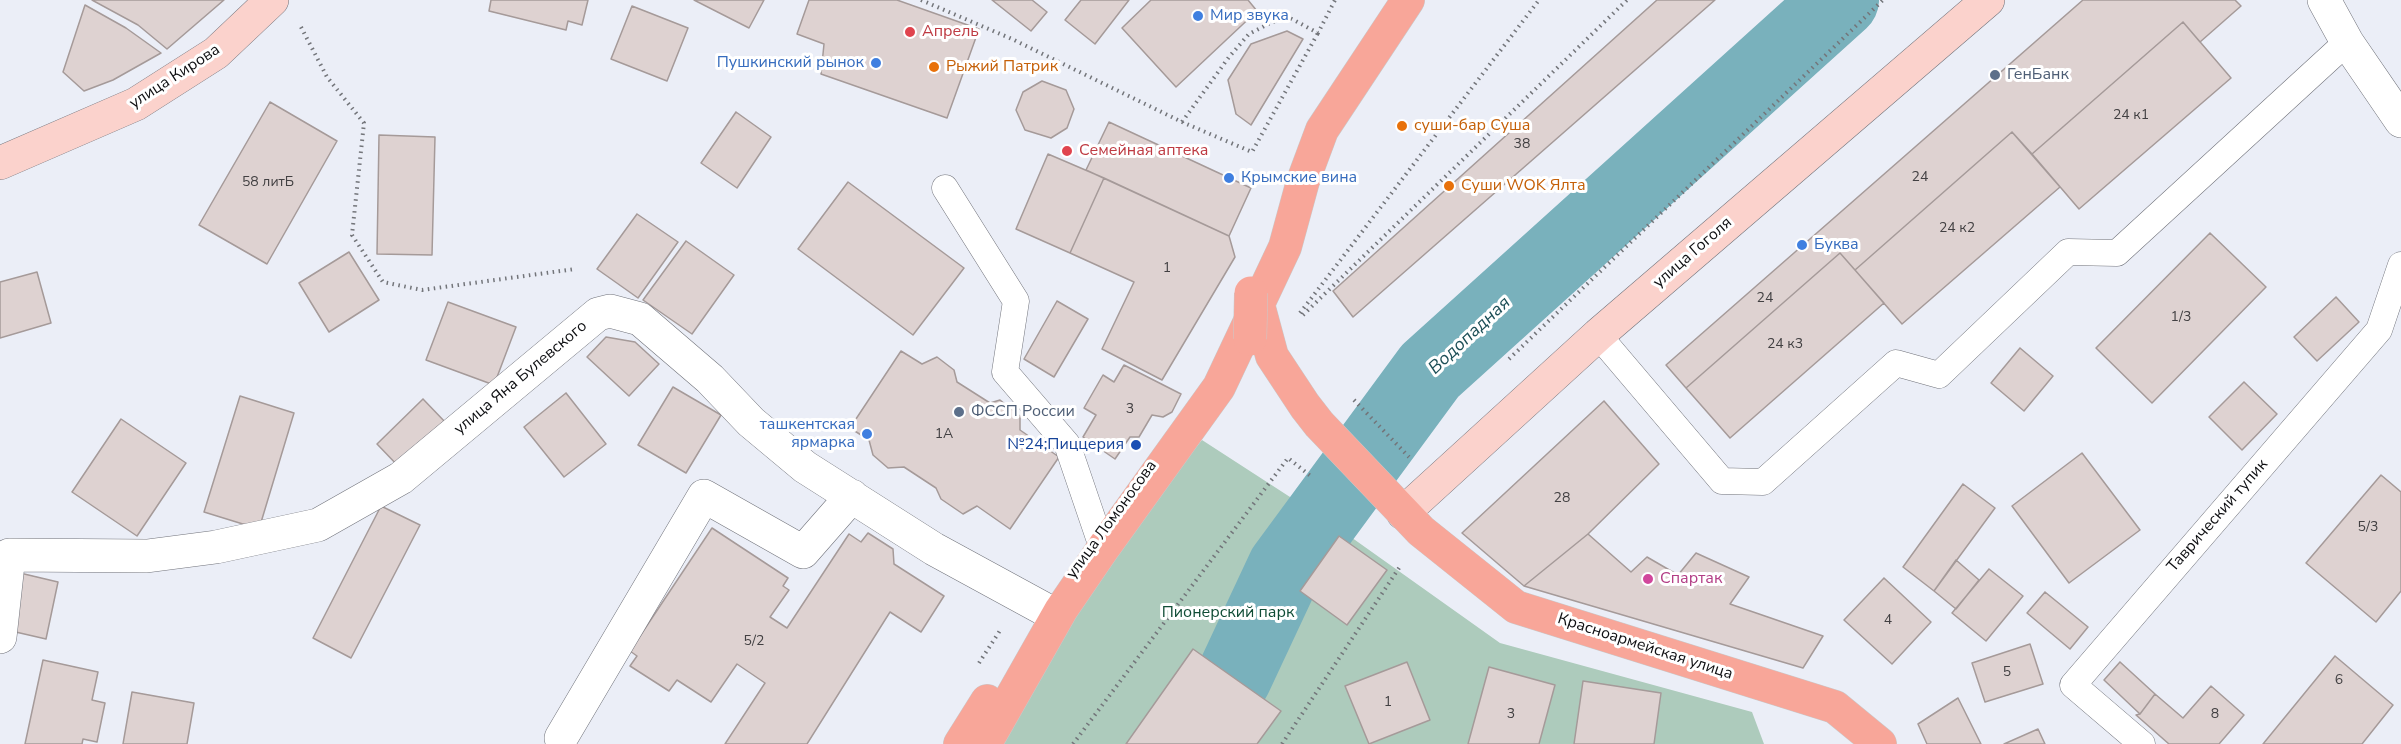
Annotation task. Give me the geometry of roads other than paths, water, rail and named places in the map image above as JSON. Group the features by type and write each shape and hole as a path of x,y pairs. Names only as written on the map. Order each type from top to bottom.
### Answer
{"main road":[{"path":"986,744 1067,601 1220,387 1254,296 1293,150 1382,0"},
{"path":"1394,510 1321,452 1261,373 1250,339 1254,296 1285,247 1303,181 1322,130 1408,0"},
{"name":"улица Гоголя","path":"1394,510 1435,482 1598,335 1988,0"},
{"name":"улица Кирова","path":"0,163 136,104 284,10"},
{"path":"1254,296 1272,356 1298,396 1319,424 1394,510"},
{"name":"улица Ломоносова","path":"960,744 1046,610 1188,414 1254,296"},
{"path":"1220,387 1241,374 1261,373"},
{"name":"Красноармейская улица","path":"1394,510 1516,607 1835,707 1880,744"}],"street":[{"path":"2324,0 2347,42 2401,121"},
{"name":"улица Яна Булевского","path":"0,637 9,555 147,556 216,547 318,525 401,478 598,314 610,311 640,319 711,379 751,422 805,467 934,549 1046,610"},
{"path":"561,738 704,496 802,552 852,496"}],"lane":[{"path":"1598,335 1722,481 1763,482 1896,363 1939,375 2068,252 2117,253 2347,42"},
{"path":"945,188 1016,300 1005,372 1067,444 1099,538"},
{"name":"Таврический тупик","path":"2142,744 2073,685 2379,330 2401,265"}],"waterway":[{"name":"Водопадная","path":"1186,744 1234,677 1285,568 1430,371 1841,0"}],"place":[{"name":"Мир звука","path":"1198,16"},
{"name":"Апрель","path":"910,32"},
{"name":"Пушкинский рынок","path":"876,63"},
{"name":"Рыжий Патрик","path":"934,67"},
{"name":"ГенБанк","path":"1995,75"},
{"name":"суши-бар Суша","path":"1402,126"},
{"name":"Семейная аптека","path":"1067,151"},
{"name":"Крымские вина","path":"1229,178"},
{"name":"Суши WOK Ялта","path":"1449,186"},
{"name":"Буква","path":"1802,245"},
{"name":"ФССП России","path":"959,412"},
{"name":"ташкентская ярмарка","path":"867,434"},
{"name":"№24;Пиццерия","path":"1136,445"},
{"name":"Спартак","path":"1648,579"}],"park label":[{"name":"Пионерский парк","path":"1228,613"}]}
